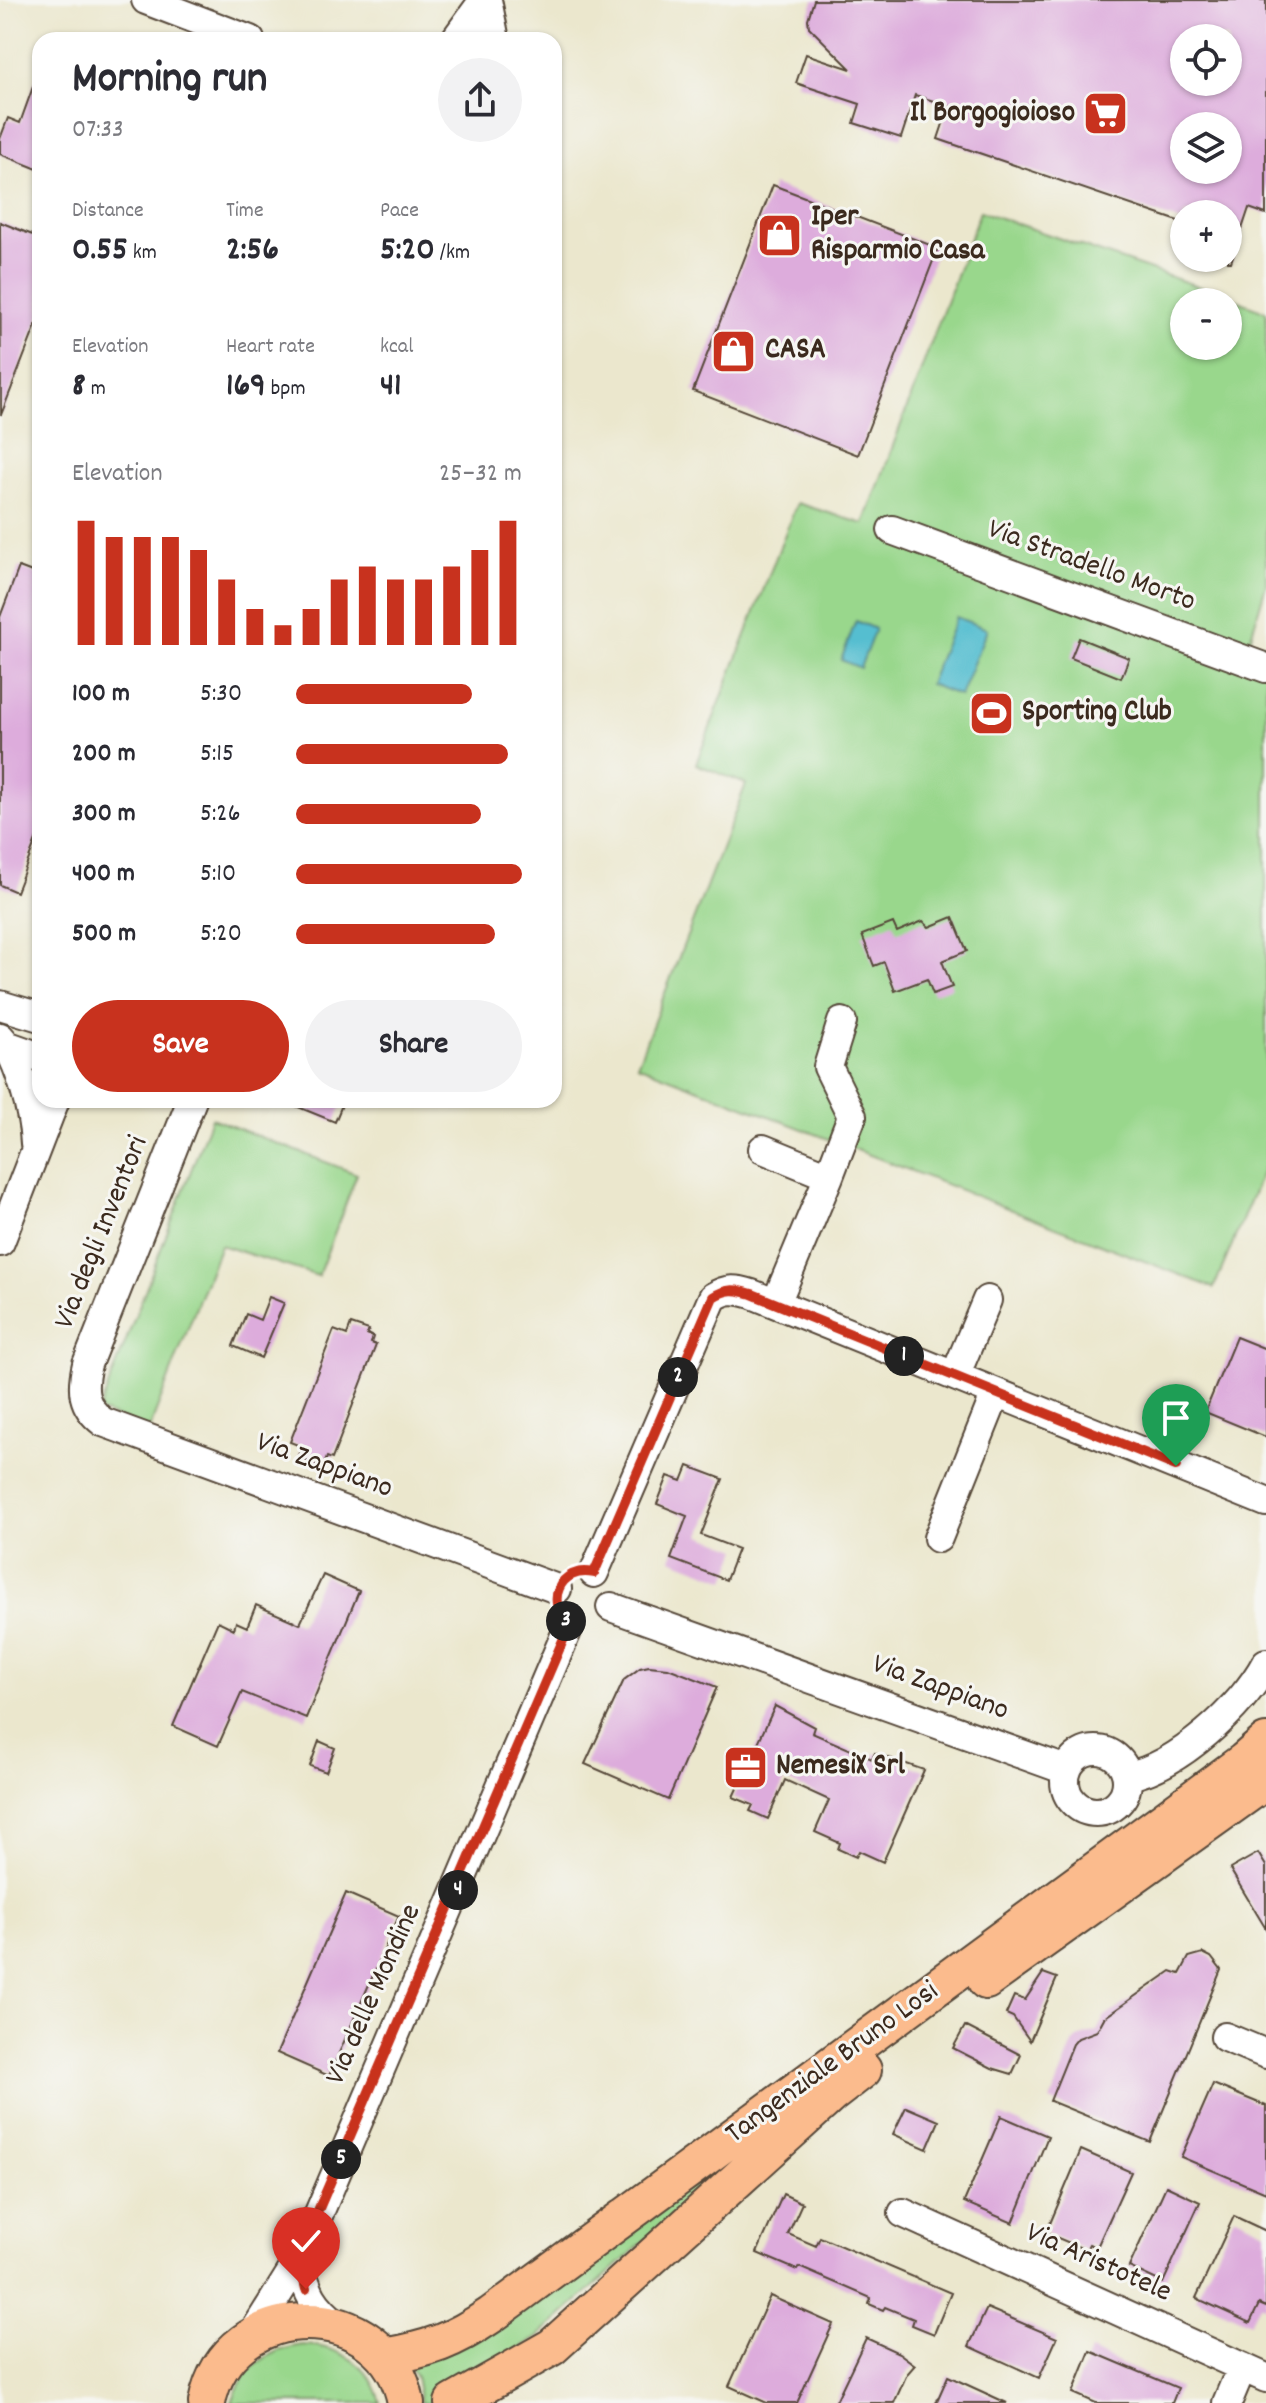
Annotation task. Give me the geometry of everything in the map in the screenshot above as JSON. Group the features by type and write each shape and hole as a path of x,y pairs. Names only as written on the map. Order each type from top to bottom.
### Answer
{"main road":[{"name":"Tangenziale Bruno Losi","path":"385,2357 428,2349 462,2334 491,2315 1266,1742"},
{"name":"Tangenziale Bruno Losi","path":"453,2403 552,2347 832,2094 1266,1781"},
{"path":"207,2403 223,2364 251,2337 267,2328 294,2322 321,2322 339,2326 372,2344 398,2376 406,2403"}],"street":[{"path":"146,0 229,32"},
{"path":"461,32 485,0"},
{"path":"485,0 493,32"},
{"name":"Via Stradello Morto","path":"892,530 1266,668"},
{"path":"0,1002 32,997"},
{"path":"0,1002 32,1014"},
{"path":"776,1303 852,1116 828,1067 842,1022"},
{"path":"4,1042 32,1054"},
{"path":"4,1042 31,1114 35,1152"},
{"path":"0,1242 52,1108"},
{"name":"Via degli Inventori","path":"82,1393 87,1364 189,1108"},
{"path":"763,1149 829,1176"},
{"path":"594,1573 713,1297 725,1289 738,1289 776,1303 1266,1502"},
{"path":"955,1376 987,1300"},
{"name":"Via Zappiano","path":"82,1393 92,1414 103,1422 557,1589"},
{"path":"938,1538 996,1393"},
{"path":"585,1571 594,1573 607,1583 611,1607 595,1625 570,1624 556,1605 557,1589 569,1576 585,1571"},
{"name":"Via Zappiano","path":"611,1607 1066,1770"},
{"name":"Via delle Mondine","path":"251,2337 299,2260 570,1624"},
{"path":"1127,1776 1145,1773 1174,1758 1199,1738 1240,1701 1256,1683 1266,1663"},
{"path":"1099,1750 1117,1758 1127,1776 1124,1794 1119,1802 1103,1812 1084,1810 1069,1798 1064,1779 1066,1770 1079,1755 1099,1750"},
{"path":"1225,2037 1266,2054"},
{"name":"Via Aristotele","path":"903,2213 1254,2372"},
{"path":"299,2260 306,2289 314,2305 339,2326"},
{"path":"1227,2403 1254,2372"}],"green space":[{"name":"Sporting Club","path":"980,211 1203,288 1170,288 1170,360 1242,360 1242,302 1266,312 1266,585 1246,654 1266,662 1266,1163 1214,1288 637,1065 746,784 696,764 797,503 864,524"},
{"path":"211,1118 357,1174 318,1276 220,1245 149,1430 99,1411"},
{"path":"711,2165 720,2173 539,2336 430,2403 421,2403 416,2377 407,2362"},
{"path":"303,2345 330,2349 352,2360 370,2378 381,2403 232,2403 242,2380 258,2363 279,2351"}],"water":[{"path":"956,617 987,629 960,696 929,684"},
{"path":"856,621 875,629 860,668 841,660"}],"building":[{"name":"Il Borgogioioso","path":"814,0 1266,0 1266,214 1249,208 1242,229 1242,200 1170,200 1170,218 938,139 949,106 915,95 901,138 854,123 860,104 796,83 806,54 851,69 809,27 808,19"},
{"path":"32,90 32,167 0,154 0,139 8,118 20,123"},
{"path":"773,185 938,248 858,455 693,391"},
{"path":"0,222 32,235 32,336 1,415"},
{"path":"19,567 32,572 32,851 16,892 0,885 0,617"},
{"path":"1079,638 1129,658 1121,678 1071,658"},
{"path":"953,917 967,951 942,961 952,987 933,994 927,979 895,991 884,962 874,966 862,935 893,923 897,932 923,921 929,927"},
{"path":"301,1108 341,1108 335,1122"},
{"path":"269,1297 284,1303 261,1358 233,1346 246,1314 260,1320"},
{"path":"351,1324 369,1330 367,1334 373,1337 371,1343 376,1345 332,1459 327,1457 324,1465 317,1465 298,1458 303,1447 290,1442 334,1330 347,1335"},
{"path":"1236,1337 1266,1349 1266,1437 1205,1412"},
{"path":"688,1466 723,1479 701,1535 738,1549 726,1580 671,1559 687,1516 657,1504 668,1476 682,1481"},
{"path":"323,1575 359,1591 306,1718 242,1692 218,1746 173,1726 218,1621 234,1629 236,1622 247,1627 256,1605 300,1624"},
{"path":"640,1668 668,1668 717,1687 668,1800 585,1764 624,1680"},
{"path":"775,1706 814,1727 812,1733 872,1759 875,1753 924,1770 883,1862 859,1851 856,1857 838,1849 840,1843 815,1832 829,1800 785,1780 768,1819 750,1811 753,1805 733,1797"},
{"path":"319,1741 335,1748 326,1772 310,1766"},
{"path":"1258,1853 1266,1866 1266,1929 1230,1869"},
{"path":"346,1893 399,1916 329,2076 277,2053"},
{"path":"1203,1953 1211,1957 1221,1970 1150,2142 1050,2101 1078,2038 1097,2031 1104,2018 1171,1971 1180,1974 1189,1957"},
{"path":"1043,1973 1057,1978 1030,2041 1013,2017 1006,2014 1014,1996 1025,2000"},
{"path":"965,2026 1021,2055 1012,2074 992,2068 953,2048"},
{"path":"1213,2084 1266,2106 1266,2193 1181,2157"},
{"path":"906,2107 939,2121 927,2149 893,2134"},
{"path":"1001,2116 1048,2136 1013,2223 964,2202"},
{"path":"1081,2150 1131,2172 1097,2247 1089,2244 1086,2250 1046,2233"},
{"path":"1166,2186 1200,2202 1163,2283 1129,2267"},
{"path":"783,2194 802,2203 788,2234 816,2246 820,2237 951,2293 934,2334 912,2325 914,2319 869,2304 871,2298 757,2253"},
{"path":"1234,2216 1266,2231 1266,2307 1259,2304 1250,2323 1196,2298"},
{"path":"770,2296 833,2324 797,2403 767,2403 729,2386"},
{"path":"987,2308 1057,2338 1039,2378 969,2346"},
{"path":"866,2338 899,2353 915,2365 907,2374 894,2403 835,2403"},
{"path":"1090,2351 1178,2388 1172,2403 1096,2403 1073,2393"},
{"path":"948,2376 1007,2403 936,2403"}],"place":[{"name":"Il Borgogioioso","path":"1106,114"},
{"name":"Iper Risparmio Casa","path":"780,235"},
{"name":"CASA","path":"734,351"},
{"name":"Sporting Club","path":"991,713"},
{"name":"NemesiX Srl","path":"745,1767"}],"route":[{"path":"306,2289 299,2260 317,2213 570,1624 556,1605 557,1589 562,1581 577,1572 594,1573 713,1297 725,1289 752,1294 1176,1466"}]}
